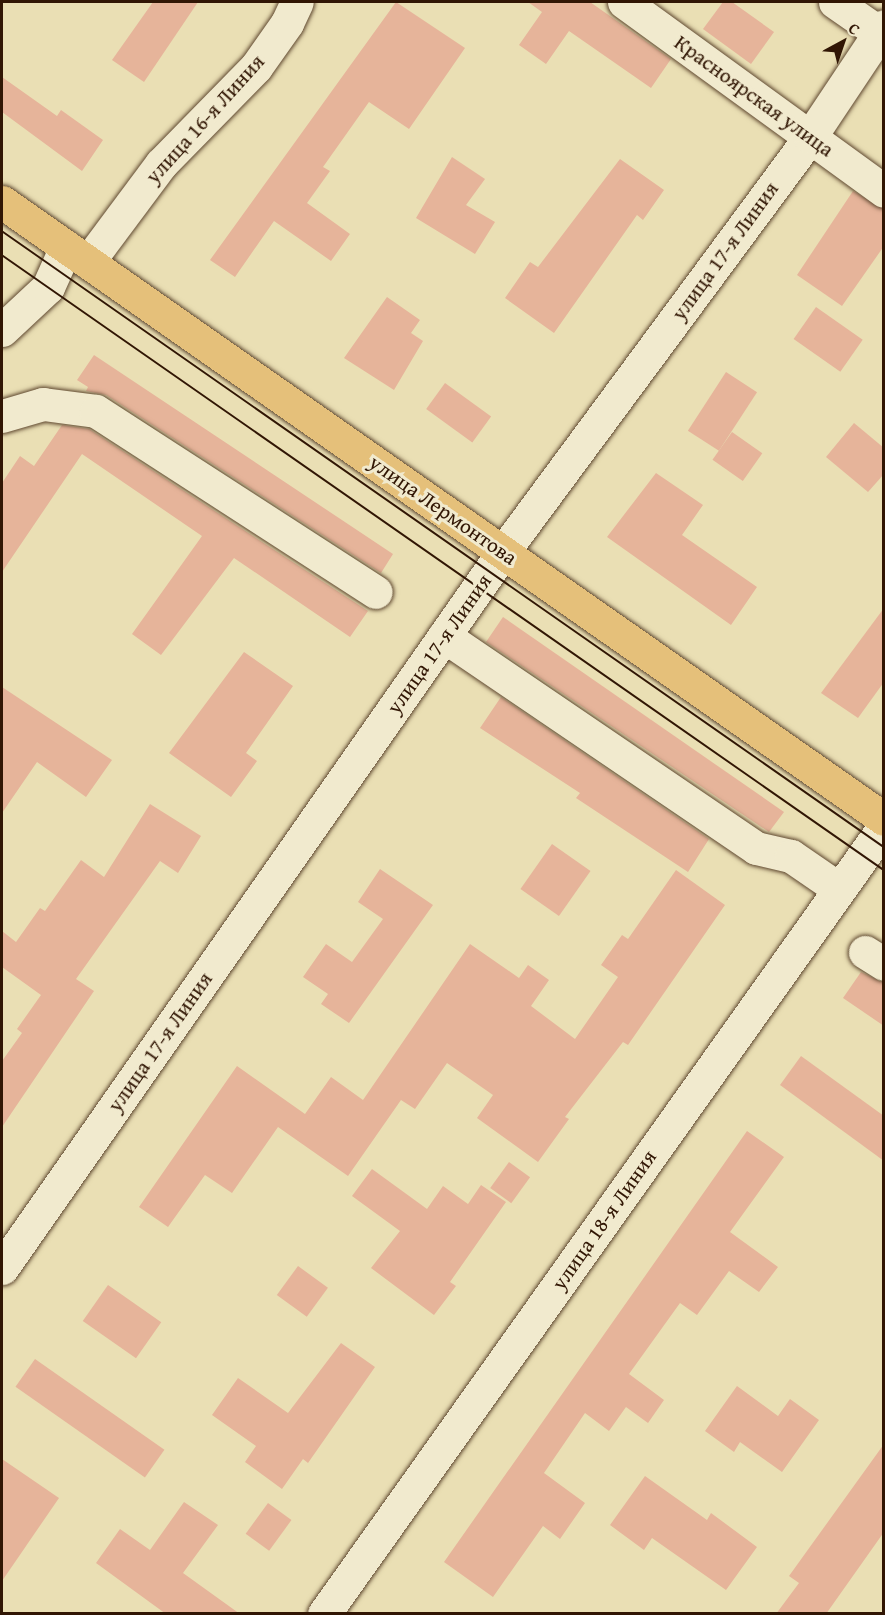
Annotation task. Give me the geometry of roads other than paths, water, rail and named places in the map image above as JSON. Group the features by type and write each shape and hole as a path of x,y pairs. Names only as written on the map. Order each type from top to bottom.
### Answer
{"main road":[{"name":"улица Лермонтова","path":"2,202 884,819"}],"street":[{"name":"улица 16-я Линия","path":"2,330 48,287 161,164 256,67 287,22 297,2"},
{"name":"Красноярская улица","path":"624,2 884,191"},
{"path":"835,2 882,32"},
{"name":"улица 17-я Линия","path":"2,1268 503,552 810,137 882,32"},
{"path":"2,416 43,404 96,411 376,592"},
{"path":"444,636 756,848 791,856 839,889"},
{"name":"улица 18-я Линия","path":"324,1614 884,826"}],"tram line":[{"path":"2,231 884,847"},
{"path":"2,255 884,870"}]}
